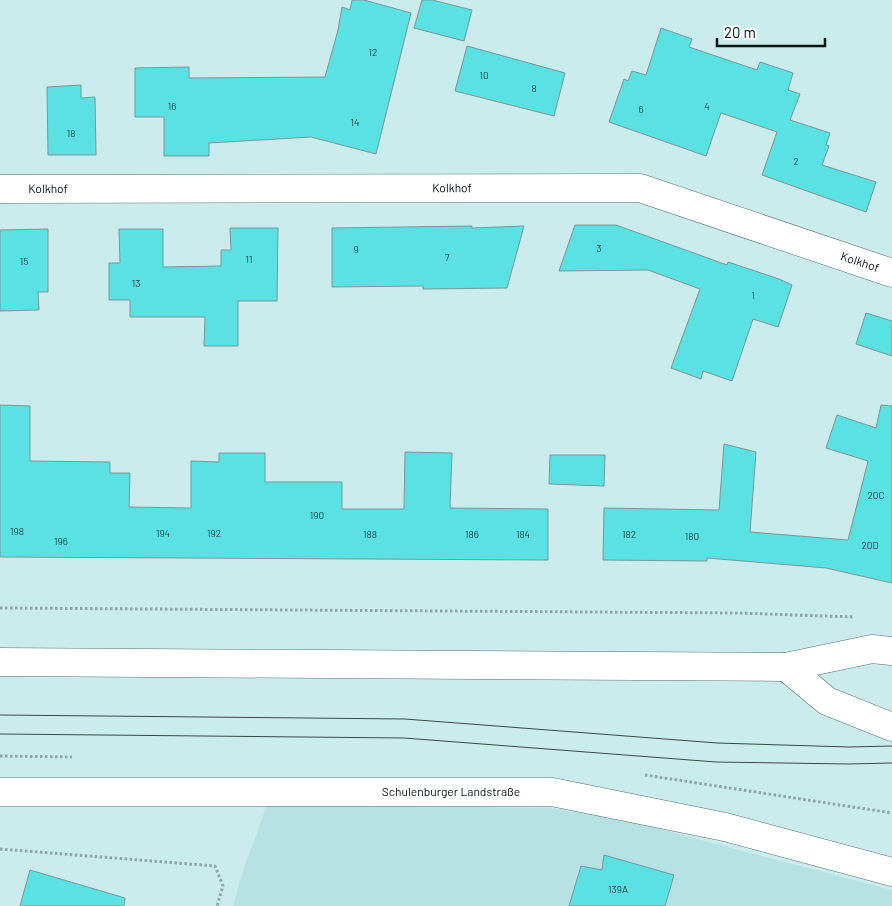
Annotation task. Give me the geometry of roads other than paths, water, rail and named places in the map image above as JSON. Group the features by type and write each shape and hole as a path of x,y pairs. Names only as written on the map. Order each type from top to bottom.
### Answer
{"street":[{"name":"Kolkhof","path":"0,189 640,188 892,273"},
{"path":"0,662 786,667 872,649 892,651"},
{"path":"786,667 827,701 892,727"},
{"name":"Schulenburger Landstraße","path":"0,792 552,792 725,827 892,872"}],"tram line":[{"path":"0,715 405,719 717,743 849,747 892,746"},
{"path":"0,734 404,738 716,762 892,763"}]}
